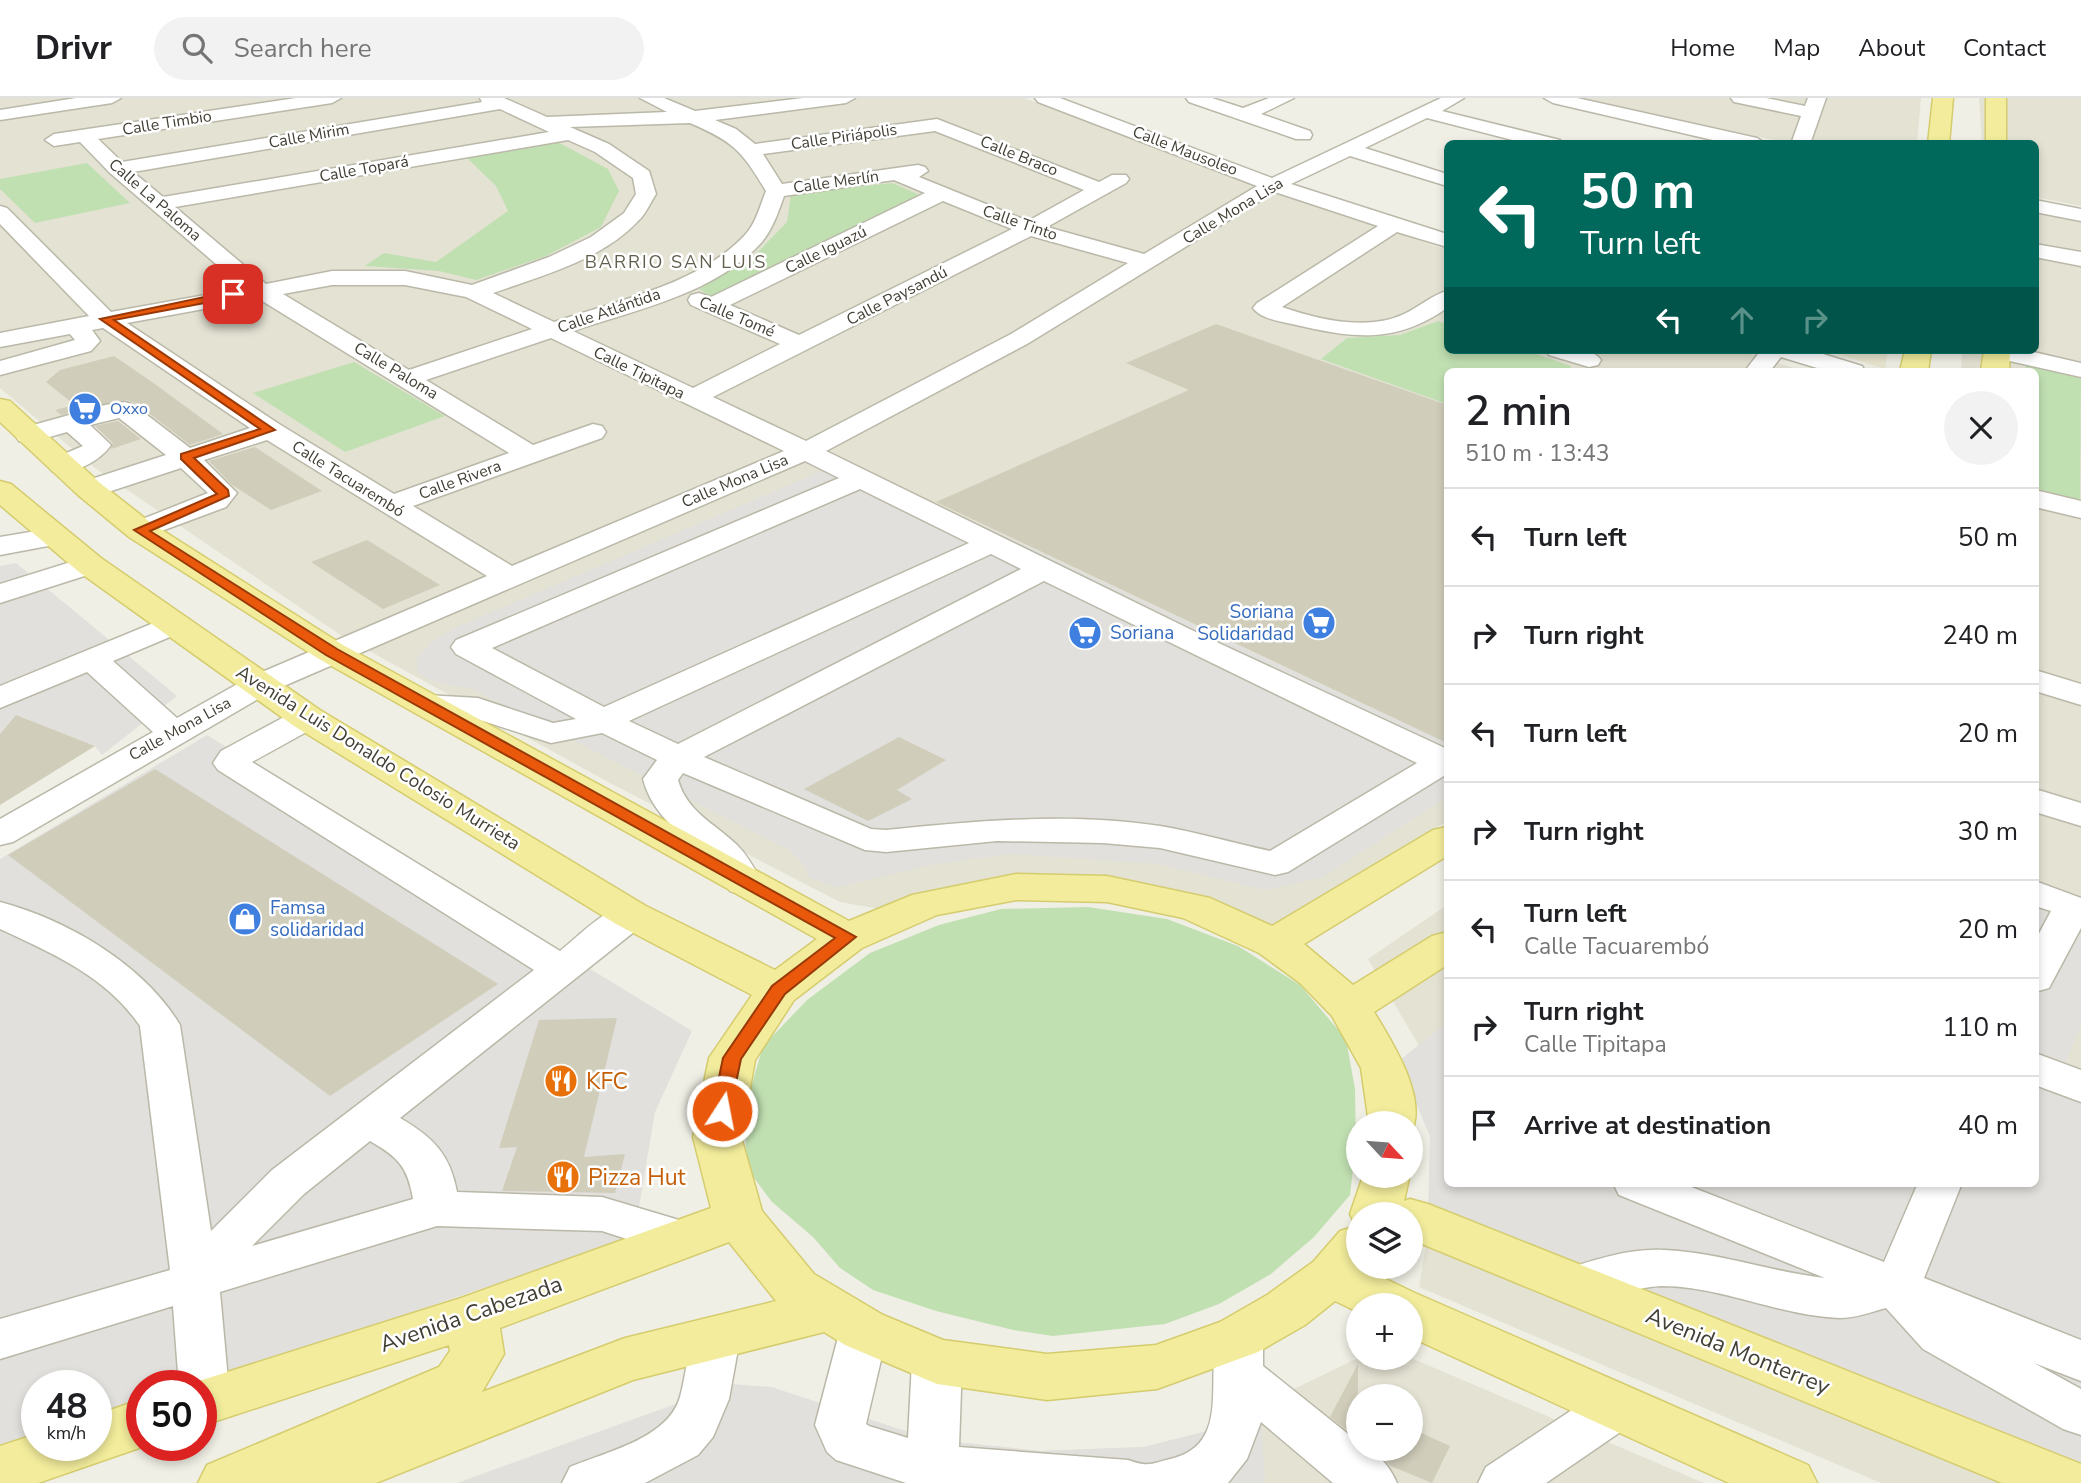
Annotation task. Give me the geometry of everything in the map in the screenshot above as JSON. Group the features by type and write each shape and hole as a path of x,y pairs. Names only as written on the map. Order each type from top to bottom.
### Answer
{"main road":[{"path":"1938,140 1943,98"},
{"path":"1996,98 1996,140"},
{"path":"0,407 89,489 141,530 331,652 743,883 847,937"},
{"name":"Avenida Luis Donaldo Colosio Murrieta","path":"4,497 90,565 307,718 631,915 778,990"},
{"path":"1274,943 1444,841"},
{"path":"1346,1252 1238,1356 1157,1367 1046,1377 937,1362 846,1320 796,1289 739,1218 717,1137 732,1058 778,990 847,937 928,904 1016,887 1107,889 1195,907 1274,943 1315,972 1349,1007 1384,1068 1392,1111"},
{"path":"1349,1007 1444,948"},
{"name":"Avenida Cabezada","path":"217,1398 472,1316 739,1218"},
{"name":"Avenida Monterrey","path":"1423,1236 1574,1285 2065,1483"},
{"path":"227,1483 383,1419 458,1384 473,1365 477,1354 472,1316"},
{"path":"1423,1319 1773,1480"},
{"path":"311,1483 625,1360 716,1338 846,1320"},
{"path":"0,1471 30,1461"}],"street":[{"path":"0,115 112,98"},
{"path":"649,98 729,133 751,150 776,191"},
{"path":"546,122 695,117 846,98"},
{"name":"Calle Mausoleo","path":"1044,98 1273,184 1444,240"},
{"path":"1195,98 1303,135"},
{"path":"1243,116 1285,98"},
{"name":"Calle Mona Lisa","path":"0,834 172,732 259,685 806,451 1019,339 1273,184 1455,98"},
{"path":"1553,98 1675,135 1721,140"},
{"path":"1740,98 1814,105 1801,140"},
{"path":"473,292 556,261 605,236 631,217 646,194 642,174 622,159 495,101"},
{"name":"Calle Mirim","path":"117,169 379,125 495,101"},
{"path":"344,103 379,125"},
{"name":"Calle Timbio","path":"54,140 344,103"},
{"path":"1423,112 1521,140"},
{"name":"Calle Piriápolis","path":"751,150 937,125"},
{"name":"Calle Braco","path":"937,125 1110,184"},
{"name":"Calle Topará","path":"159,204 568,134"},
{"name":"Calle La Paloma","path":"85,136 117,169 259,289"},
{"path":"1348,149 1444,179"},
{"name":"Calle Merlín","path":"776,191 929,169"},
{"name":"Calle Tinto","path":"896,174 1029,229 1148,262"},
{"name":"Calle Paysandú","path":"692,398 1029,229 1110,184"},
{"name":"Calle Atlántida","path":"409,378 671,290 714,269 752,240 764,223 776,191"},
{"name":"Calle Iguazú","path":"713,305 940,194"},
{"path":"2039,196 2081,204"},
{"path":"2039,207 2081,215"},
{"name":"Calle Tacuarembó","path":"0,212 105,319 270,430 509,577"},
{"path":"1395,224 1265,308 1342,329 1374,332 1393,329 1442,307"},
{"path":"2039,251 2081,259"},
{"name":"Calle Tipitapa","path":"259,289 332,278 386,276 473,292 1444,761"},
{"path":"0,340 259,289"},
{"name":"Calle Paloma","path":"259,289 531,454"},
{"name":"Calle Tomé","path":"671,290 713,305 802,345"},
{"path":"0,368 83,346 88,341 75,325"},
{"path":"1572,354 1592,360"},
{"path":"1759,368 1771,354"},
{"path":"1798,354 1843,368"},
{"path":"1996,357 2081,370"},
{"path":"29,435 114,410 125,411 185,457 223,493 222,496 141,530"},
{"path":"62,465 93,451 98,445 72,422"},
{"path":"89,489 270,430"},
{"name":"Calle Rivera","path":"390,505 593,432"},
{"path":"862,478 467,645 677,758 865,839 886,841 997,830 1103,832 1197,844 1271,864 1282,861 1444,763"},
{"path":"2039,499 2081,510"},
{"path":"0,546 54,537"},
{"path":"426,705 478,708 556,734 604,721 992,544"},
{"path":"0,594 90,565"},
{"path":"743,883 735,863 668,804 660,779 677,758 1044,569"},
{"path":"7,687 90,658 173,624"},
{"path":"90,658 172,732"},
{"path":"2039,681 2081,695"},
{"path":"307,718 233,758 230,763 559,968"},
{"path":"2039,801 2081,816"},
{"path":"2039,894 2065,903 2071,911 2039,971"},
{"path":"0,914 120,978 148,1004 160,1026 195,1282 201,1370"},
{"path":"195,1282 263,1206 367,1119 631,915"},
{"path":"2039,1070 2081,1087"},
{"path":"367,1119 405,1141 430,1168 437,1209"},
{"path":"1645,1187 2081,1361"},
{"path":"1897,1286 1938,1187"},
{"path":"0,1339 437,1209 602,1214 683,1239"},
{"path":"1574,1285 1634,1271 1661,1268 1840,1299 1855,1298 1897,1286"},
{"path":"1897,1286 1923,1320 1940,1335 2081,1414"},
{"path":"846,1320 840,1426 845,1437 854,1444 933,1475 1128,1483"},
{"path":"588,1483 675,1443 690,1430 702,1404 716,1338"},
{"path":"1165,1483 1206,1470 1222,1457 1232,1438 1238,1356"},
{"path":"1238,1356 1371,1483"},
{"path":"933,1475 937,1362"},
{"path":"1504,1483 1617,1407"}],"shaded area":[{"name":"BARRIO SAN LUIS","path":"0,98 1024,98 1268,189 1444,249 1444,354 1752,354 1793,368 1444,368 1444,823 1270,934 1054,891 885,910 840,902 610,783 342,636 95,468 0,388"},
{"path":"1579,98 1921,98 1917,140 1774,140"},
{"path":"1979,98 2081,98 2081,206 2039,198 2039,140 1982,140"},
{"path":"2039,213 2081,221 2081,1483 1881,1483 1419,1287 1420,1279 1423,1279 1423,1262 1444,1133 1444,1187 2039,1187 2039,368 1961,368 1962,354 2039,354"},
{"path":"1838,354 1887,354 1885,368"},
{"path":"845,461 1444,742 1444,799 1323,877 1265,890 1158,864 1011,854 935,864 838,887 809,878 803,864 789,850 472,689 436,682 418,674 416,659 431,642 457,627"},
{"path":"16,563 177,696 102,755 95,746 16,715 0,734 0,566"},
{"path":"207,735 692,1031 655,1112 634,1237 217,1378 217,1370 126,1370 126,1409 112,1413 112,1370 21,1370 21,1444 0,1451 0,859"},
{"path":"1444,907 1444,1088 1368,959"},
{"path":"2039,907 2081,923 2081,1026 2063,1068 2081,1075 2081,1463 1428,1214 1430,1137 1423,1120 1423,1111 1419,1111 1399,1061 1444,1024 1444,1187 2039,1187"},
{"path":"1423,1363 1704,1483 460,1483 771,1387 905,1431 955,1442 1041,1451 1144,1447 1207,1431 1346,1364 1346,1370 1423,1370"},
{"path":"731,1384 771,1387 905,1431 899,1483 457,1483"},
{"path":"1260,1403 1265,1483 952,1483 955,1442 1041,1451 1144,1447 1207,1431"}],"green space":[{"path":"554,140 608,169 619,191 601,227 546,256 476,280 439,271 365,266 384,253 436,262 508,211 496,186 464,155"},
{"path":"87,163 130,203 35,223 0,189 0,179"},
{"path":"892,183 920,195 712,297 699,289 757,253 787,222 791,194"},
{"path":"1438,321 1444,323 1444,354 1536,354 1571,366 1444,368 1444,403 1321,359 1347,338 1400,335"},
{"path":"354,362 445,416 345,452 253,393"},
{"path":"2026,364 2081,376 2080,501 2039,490 2039,368 2025,368"},
{"path":"1088,907 1167,919 1238,946 1300,985 1346,1039 1355,1089 1355,1111 1346,1111 1346,1188 1351,1188 1350,1195 1314,1237 1271,1274 1219,1304 1165,1324 1053,1336 1013,1330 936,1311 873,1290 840,1268 813,1237 772,1202 745,1166 747,1101 763,1046 807,1000 870,953 939,925 1001,909"}],"building":[{"name":"Soriana Solidaridad","path":"1216,324 1444,404 1444,742 936,502 1189,390 1126,363"},
{"path":"114,356 223,434 190,445 136,403 126,400 61,415 55,410 75,405 46,382 60,370"},
{"path":"118,421 141,439 111,449 113,443 95,426"},
{"path":"255,447 322,491 271,510 231,484 209,461"},
{"path":"367,540 440,585 383,609 311,562"},
{"path":"16,715 95,746 0,805 0,734"},
{"path":"899,737 946,760 897,790 912,799 868,821 804,789"},
{"name":"Famsa solidaridad","path":"155,769 498,984 330,1096 8,855"},
{"name":"KFC","path":"617,1018 584,1157 625,1154 615,1193 502,1191 517,1147 499,1148 539,1020"},
{"path":"1355,1370 1358,1370 1358,1384 1347,1384"},
{"path":"1346,1387 1346,1430 1330,1417"},
{"path":"1423,1434 1450,1446 1432,1483 1385,1461 1423,1461"}],"place":[{"name":"Oxxo","path":"85,409"},
{"name":"Soriana Solidaridad","path":"1319,623"},
{"name":"Soriana","path":"1085,633"},
{"name":"Famsa solidaridad","path":"245,919"},
{"name":"KFC","path":"561,1081"},
{"name":"Pizza Hut","path":"563,1177"}],"district":[{"name":"BARRIO SAN LUIS","path":"676,262"}],"route":[{"path":"233,294 105,319 270,430 185,457 223,493 222,496 216,501 141,530 331,652 743,883 847,937 778,990 732,1058 722,1111"}]}
